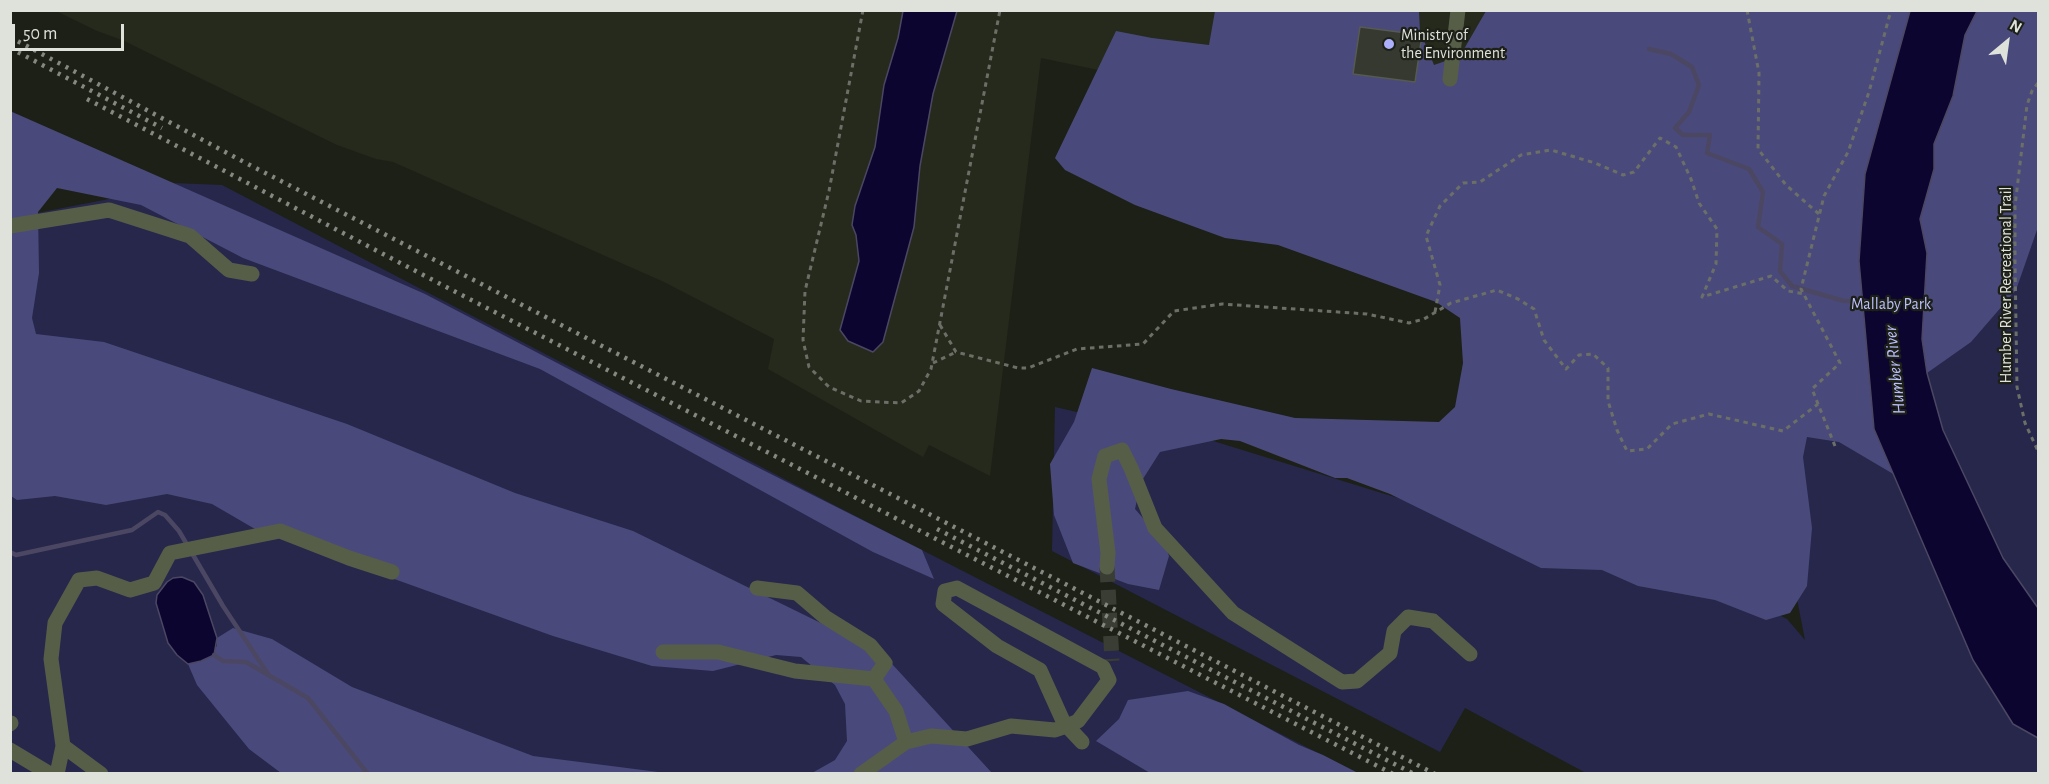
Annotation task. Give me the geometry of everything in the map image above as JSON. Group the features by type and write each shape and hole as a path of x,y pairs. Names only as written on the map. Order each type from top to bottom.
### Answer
{"lane":[{"path":"1450,79 1458,10"},
{"path":"10,225 110,210 190,236 229,270 252,274"},
{"path":"1107,567 1108,553 1099,479 1105,456 1122,450 1155,528 1233,613 1342,682 1357,681 1390,653 1394,631 1408,616 1433,621 1470,654"},
{"path":"57,774 63,746 51,659 55,623 79,580 97,578 130,590 154,583 170,553 280,531 392,572"},
{"path":"757,588 797,593 825,617 870,645 885,663 874,679"},
{"path":"1082,742 1067,726 1040,670 997,646 943,604 945,591 957,588 992,606 1103,667 1109,680"},
{"path":"663,652 718,651 795,671 874,679 896,711 906,742"},
{"path":"861,774 906,742 931,736 968,739 1011,726 1055,730 1067,726 1078,721 1109,680 1112,661"},
{"path":"63,746 101,774"},
{"path":"10,750 50,774"}],"path":[{"path":"863,10 842,115 830,191 805,291 802,340 809,367 829,387 861,401 901,403 919,391 931,369 1000,10"},
{"path":"1747,10 1759,73 1758,148 1786,185 1820,215"},
{"path":"1835,446 1812,389 1840,363 1802,289 1824,196 1848,152 1869,92 1891,10"},
{"name":"Humber River Recreational Trail","path":"2038,83 2027,105 2015,206 2015,262 2017,387 2025,423 2038,451"},
{"path":"1436,312 1440,285 1426,236 1440,206 1463,183 1480,182 1521,155 1551,150 1595,163 1623,175 1634,172 1660,138 1676,147 1699,203 1717,229 1716,264 1702,297 1771,276 1788,291 1804,294"},
{"path":"932,363 956,352 1018,368 1028,368 1077,349 1143,344 1174,311 1222,304 1367,315 1409,323 1424,319 1451,303 1497,291 1518,299 1534,309 1544,340 1566,369 1579,355 1593,354 1608,368 1608,401 1617,430 1627,451 1647,449 1672,424 1709,414 1783,430 1818,404"},
{"path":"940,325 956,352"}],"shaded area":[{"path":"56,11 1768,11 1733,203 1041,58 990,476 929,445 923,457 768,369 774,339 664,282 393,162 376,159 337,145 122,40 97,31"},
{"path":"1215,11 1419,11 1420,31 1434,65 1460,56 1486,11 1910,11 1865,174 1859,261 1874,429 1895,475 1839,442 1807,437 1803,457 1812,528 1807,586 1790,613 1766,620 1715,600 1638,586 1602,570 1541,568 1390,494 1347,478 1335,478 1240,441 1221,439 1160,452 1141,482 1135,509 1164,542 1169,556 1159,590 1128,584 1073,563 1054,515 1050,464 1074,422 1092,368 1295,418 1439,422 1455,407 1463,363 1460,318 1436,302 1278,245 1225,238 1135,205 1065,170 1055,158 1116,31 1209,45"},
{"path":"1977,11 2038,11 2038,227 2016,290 1971,342 1927,373 1922,339 1927,253 1920,219 1934,169 1934,144 1953,96 1965,35"},
{"path":"10,111 425,294 737,457 922,550 934,579 873,552 540,369 243,258 141,205 57,188 38,212 39,273 32,318 36,334 104,342 347,424 515,493 633,531 882,653 992,773 812,773 835,760 847,741 845,704 835,685 801,657 776,655 713,671 652,666 553,636 255,529 212,504 167,494 106,505 55,496 17,500 11,496"},
{"path":"233,628 272,639 352,687 533,756 666,773 281,773 249,749 197,685 188,664 201,661 217,646 217,638"},
{"path":"1188,691 1224,704 1299,745 1358,773 1150,773 1096,741 1119,719 1128,700"}],"green space":[{"name":"Mallaby Park","path":"1788,11 2038,11 2038,773 1586,773 1465,708 1440,752 1052,551 1055,407 1177,435 1184,432 1453,515 1732,592 1787,619 1805,640 1740,305"},
{"path":"173,183 222,185 836,506 1357,773 11,774 11,218 104,200"}],"water":[{"path":"903,11 957,11 933,94 920,166 914,227 883,342 873,352 848,341 840,330 859,261 856,235 852,225 855,206 875,147 884,85 898,38"},
{"name":"Humber River","path":"1910,11 1977,11 1965,35 1953,96 1934,144 1934,169 1920,219 1927,253 1922,339 1927,373 1943,430 2003,558 2038,608 2038,738 2013,724 1973,660 1874,429 1859,261 1865,174"},
{"path":"182,577 194,582 203,595 217,638 214,655 188,664 168,643 156,603 157,595 167,582 173,578"}],"building":[{"name":"Ministry of the Environment","path":"1360,27 1422,35 1415,82 1353,74"}],"waterway":[{"path":"1649,49 1671,54 1692,67 1699,85 1689,112 1675,128 1683,135 1710,135 1707,153 1749,169 1763,192 1758,227 1782,244 1780,271 1792,286 1844,301 1866,301"},
{"path":"10,552 16,555 132,530 158,512 165,515 179,531 223,606 268,674"},
{"path":"214,655 223,661 246,662 308,698 368,774"}],"tunnel":[{"path":"1107,567 1112,661"}],"railway":[{"path":"10,37 244,162 1435,774"},
{"path":"10,48 162,128"},
{"path":"87,99 450,289 1393,774"},
{"path":"937,529 1414,774"}],"place":[{"name":"Ministry of the Environment","path":"1389,44"}]}
